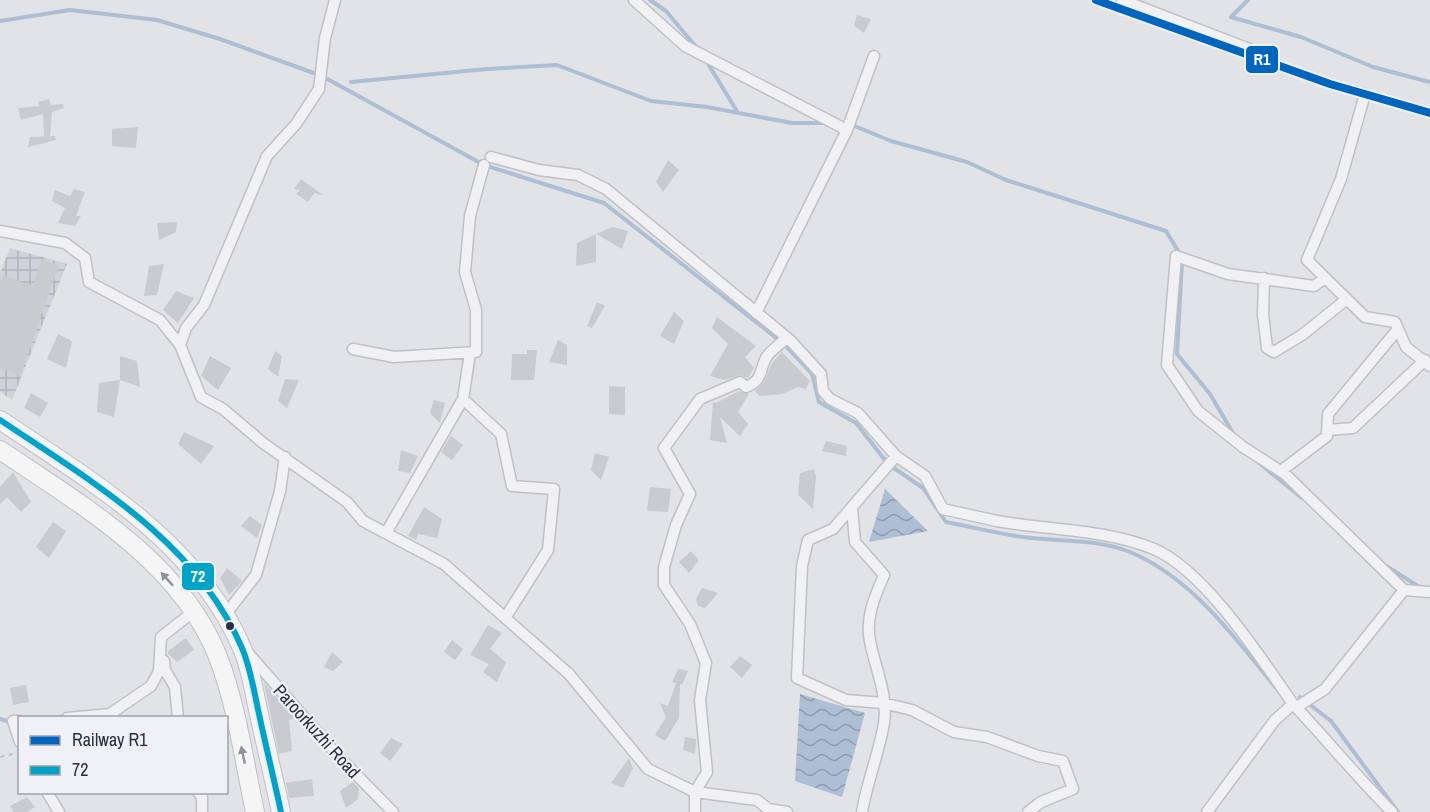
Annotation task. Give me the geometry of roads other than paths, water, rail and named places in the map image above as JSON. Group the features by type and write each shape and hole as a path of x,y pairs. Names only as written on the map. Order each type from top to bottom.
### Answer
{"main road":[{"path":"0,420 113,497 158,534 195,571 225,615 242,648 249,668 281,812"},
{"path":"0,450 97,516 137,549 170,582 193,612 218,656 225,678 255,812"}],"street":[{"path":"180,345 186,328 204,305 267,156 296,124 320,84 325,38 335,0"},
{"path":"634,0 685,46 847,130"},
{"path":"1122,0 1257,52"},
{"path":"756,313 847,130 874,56"},
{"path":"1327,430 1353,428 1427,363 1406,347 1395,322 1365,317 1308,260 1341,179 1365,94"},
{"path":"353,349 394,357 476,352 476,310 465,272 470,216 488,161 578,175 606,189 787,338 821,374 823,391 830,399 858,413 896,456 926,476 943,509 997,521 1095,534 1154,550 1190,572 1260,656 1297,706 1336,748 1350,770 1392,812"},
{"path":"0,231 65,243 85,258 88,282 160,320 180,345 201,397 223,409 346,502 363,521 444,564 569,674 648,769 695,792 758,800 770,810 787,812"},
{"path":"1325,278 1314,286 1228,274 1182,257 1167,365 1198,411 1243,447 1281,471 1404,591 1430,592"},
{"path":"1264,278 1263,315 1267,348 1274,352 1302,335 1347,299"},
{"path":"1281,471 1327,436 1328,414 1398,329"},
{"path":"695,812 695,792 707,772 700,700 706,663 690,624 664,585 664,567 676,525 690,494 664,448 700,399 740,382 746,387 753,384 763,370 766,356 787,338"},
{"path":"386,533 463,399 470,353"},
{"path":"463,399 501,434 512,486 554,489 548,550 505,618"},
{"path":"896,456 832,529 808,540 802,566 797,678 846,700 883,703 912,710 954,732 987,736 1038,756 1063,761 1073,789 1041,802 1028,812"},
{"path":"225,615 256,575 280,490 285,457"},
{"path":"852,508 855,542 884,575 871,605 869,639 882,684 884,722 866,786 862,812"},
{"path":"1207,812 1275,720 1325,688 1404,591"},
{"path":"81,716 110,714 151,686 159,671 161,637 193,612"},
{"path":"161,637 165,670 175,687 178,716"},
{"name":"Paroorkuzhi Road","path":"242,648 339,757 393,812"},
{"path":"18,721 13,721 18,743"},
{"path":"48,794 59,812"},
{"path":"200,794 202,797 202,812"}],"water":[{"path":"885,489 928,531 869,542"},
{"path":"800,694 865,713 842,797 795,781"}],"waterway":[{"path":"650,0 666,11 697,48"},
{"path":"1248,0 1231,17 1301,37 1373,67 1430,82"},
{"path":"0,21 70,10 157,20 220,39 322,76 484,165 604,203 784,344 812,374 819,402 856,423 888,464 923,488 946,522 1036,539 1103,544 1130,552 1152,563 1193,593 1211,611 1276,688"},
{"path":"707,62 738,113"},
{"path":"351,82 557,65 651,101 707,107 792,123 827,123"},
{"path":"852,125 891,141 967,162 1006,180 1166,231 1180,254"},
{"path":"1182,261 1177,354 1210,394 1234,435"},
{"path":"1259,463 1302,498"},
{"path":"1386,566 1421,588"},
{"path":"1300,697 1331,721 1398,812"},
{"path":"0,719 10,722"}],"rail line":[{"name":"R1","path":"1096,0 1330,84 1430,113"}]}
